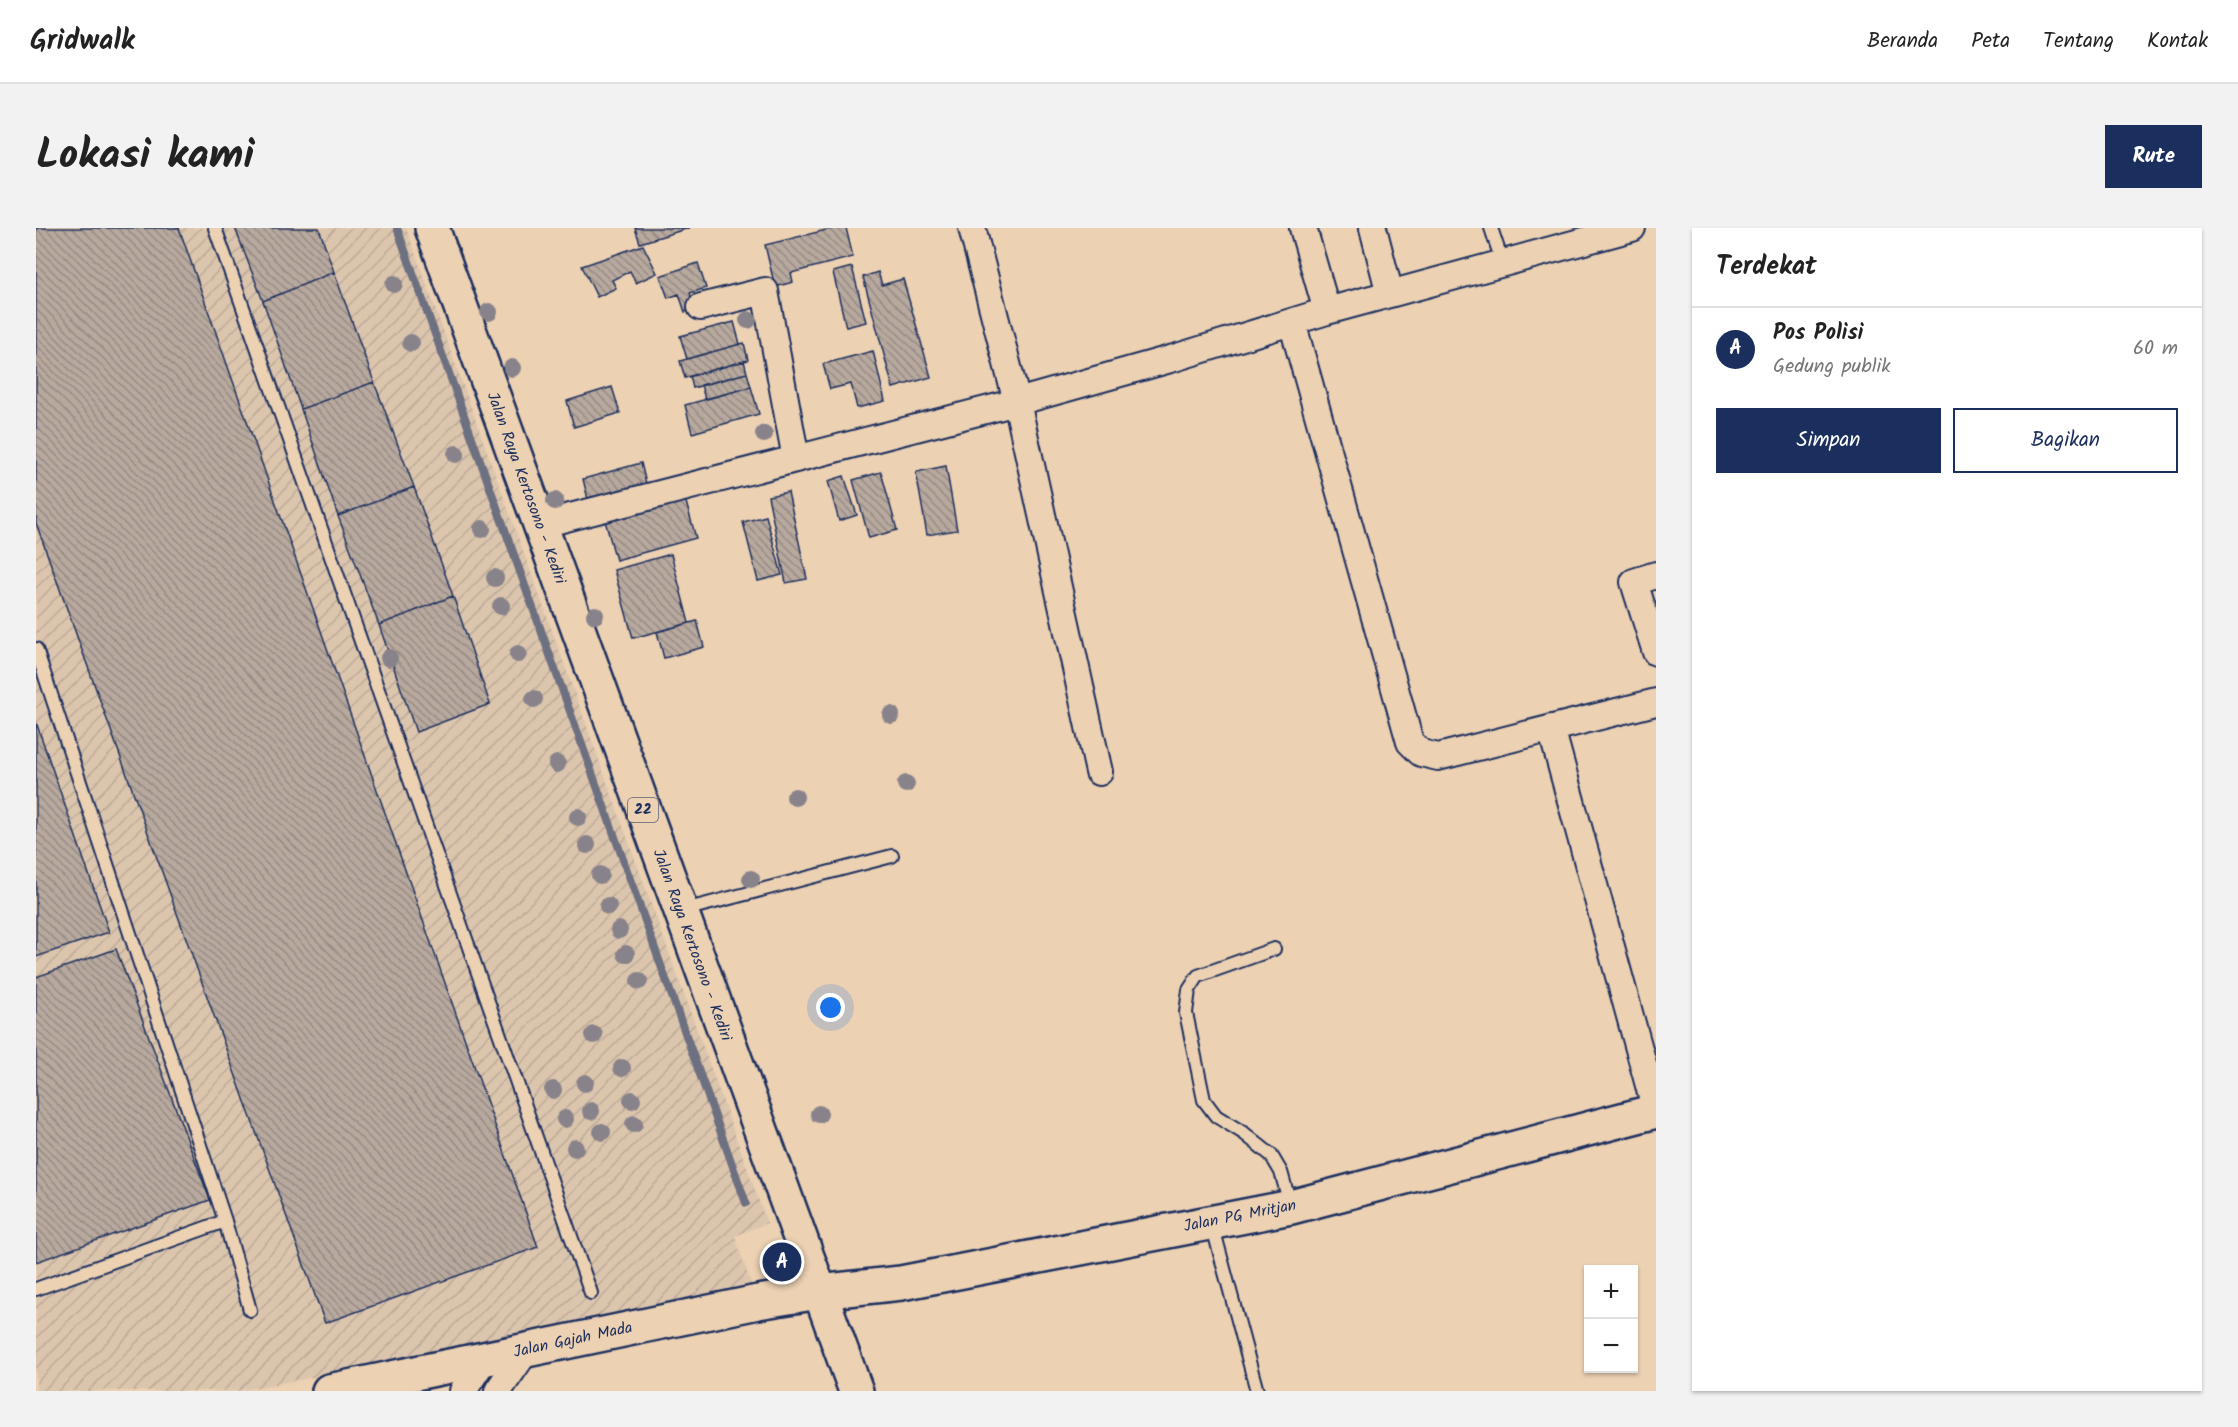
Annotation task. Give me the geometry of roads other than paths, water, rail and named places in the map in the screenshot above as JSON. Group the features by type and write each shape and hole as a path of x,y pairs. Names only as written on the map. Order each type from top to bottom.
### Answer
{"main road":[{"name":"Jalan Raya Kertosono - Kediri","path":"432,228 856,1391"},
{"name":"Jalan PG Mritjan","path":"819,1292 901,1283 1291,1207 1656,1112"},
{"name":"Jalan Gajah Mada","path":"329,1391 527,1348 819,1292"}],"street":[{"path":"972,228 1017,402 1099,772"},
{"path":"1303,228 1327,311"},
{"path":"1373,228 1390,294"},
{"path":"539,525 1017,402 1327,311 1632,228"},
{"path":"701,307 765,291 796,459"},
{"path":"1292,322 1410,741 1421,753 1438,757 1656,702"},
{"path":"1656,575 1634,582 1656,652"},
{"path":"1551,728 1656,1112"},
{"path":"498,1391 527,1348"},
{"path":"463,1391 484,1359"}],"lane":[{"path":"215,228 591,1293"},
{"path":"1491,228 1503,264"},
{"path":"36,649 225,1221 250,1310"},
{"path":"680,911 892,856"},
{"path":"1274,949 1198,976 1189,990 1186,1012 1204,1100 1216,1116 1245,1134 1271,1155 1281,1172 1291,1207"},
{"path":"36,1289 225,1221"},
{"path":"1212,1222 1257,1391"}],"waterway":[{"path":"397,228 746,1203"}],"place":[{"name":"Pos Polisi","path":"782,1262"}]}
